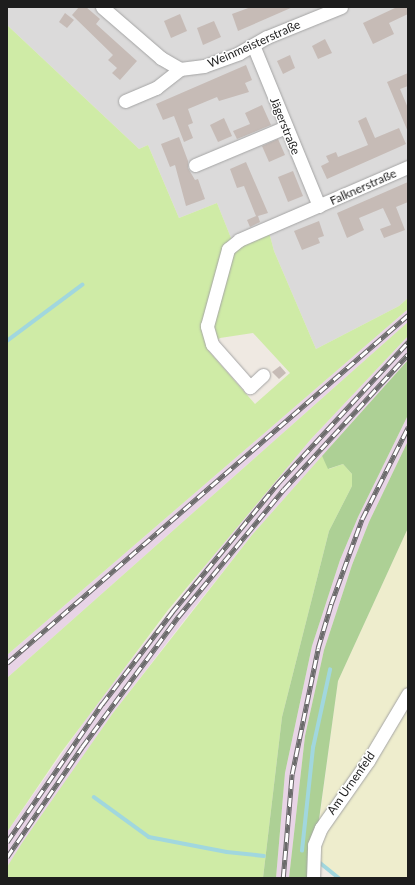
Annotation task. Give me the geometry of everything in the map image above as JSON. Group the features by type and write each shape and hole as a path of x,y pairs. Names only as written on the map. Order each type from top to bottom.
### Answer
{"street":[{"path":"102,7 161,58 180,69 156,88 125,101"},
{"name":"Weinmeisterstraße","path":"180,69 204,66 341,7"},
{"name":"Jägerstraße","path":"253,45 318,206"},
{"path":"195,165 286,127"},
{"name":"Falknerstraße","path":"263,375 250,387 212,344 207,326 225,255 233,243 408,167"},
{"name":"Am Urnenfeld","path":"313,878 314,846 321,828 368,761 408,694"}],"shaded area":[{"path":"7,7 408,7 408,298 399,306 316,349 274,251 268,228 233,243 217,203 179,218 148,145 139,149 7,25"},
{"path":"408,309 408,322 7,678 7,655"},
{"path":"408,336 408,360 252,535 183,622 113,713 7,867 7,832 98,702 238,524 311,439"},
{"path":"408,415 408,441 369,522 352,565 324,650 305,736 289,878 276,878 285,773 312,646 340,560 358,517"}],"green space":[{"path":"7,25 139,149 148,145 179,218 217,203 233,243 268,228 274,251 316,349 399,306 408,298 408,309 7,655","holes":["253,333 290,373 255,404 207,349 220,338"]},
{"path":"408,322 408,336 311,439 168,610 60,754 7,832 7,678"},
{"path":"408,360 408,415 358,517 340,560 312,646 285,773 276,878 263,878 282,717 329,531 352,486 352,474 343,464 328,469 322,456"},
{"path":"408,441 408,528 338,681 311,878 289,878 305,736 324,650 352,565 369,522"},
{"path":"322,456 329,469 343,464 352,474 352,486 329,531 282,717 263,878 7,878 7,867 22,843 113,713 252,535"},
{"path":"408,528 408,878 339,878 318,861 317,838 338,681"}],"building":[{"path":"79,7 86,7 100,19 96,24 137,61 120,80 112,73 117,68 108,60 113,55 72,15"},
{"path":"251,7 293,7 238,31 232,14"},
{"path":"397,7 408,7 408,14 389,23 394,34 373,44 363,23"},
{"path":"65,13 74,20 67,28 59,22"},
{"path":"180,14 187,31 171,38 164,21"},
{"path":"214,21 221,37 203,45 197,28"},
{"path":"325,39 332,53 318,59 312,46"},
{"path":"290,55 295,68 283,74 277,61"},
{"path":"246,65 252,80 245,83 249,92 219,101 217,97 188,109 193,123 188,125 193,138 184,142 174,116 163,120 156,104"},
{"path":"408,73 408,86 400,89 408,108 408,132 387,82"},
{"path":"262,105 271,125 237,139 233,131 250,124 245,113"},
{"path":"366,117 375,138 399,128 406,144 327,179 321,166 329,162 326,156 336,152 338,157 368,145 358,121"},
{"path":"224,118 232,136 218,142 210,125"},
{"path":"179,137 188,161 188,168 195,180 198,179 205,199 186,206 175,165 170,167 161,144"},
{"path":"278,139 285,155 269,162 262,146"},
{"path":"246,162 268,213 258,216 260,222 250,227 247,220 256,216 244,186 237,188 230,169"},
{"path":"293,171 303,196 288,202 278,177"},
{"path":"408,182 408,202 396,207 405,230 384,238 380,229 391,225 383,208 359,218 364,230 347,238 337,213"},
{"path":"319,221 324,236 318,238 320,243 302,250 294,231"},
{"path":"280,366 286,373 279,379 272,372"}],"waterway":[{"path":"7,341 82,285"},
{"path":"302,851 313,748 330,670"},
{"path":"94,797 149,837 227,852 264,856"},
{"path":"318,861 339,878"}],"railway":[{"path":"7,663 408,315"},
{"path":"7,842 102,704 172,612 278,483 408,342"},
{"path":"7,857 82,747 178,617 284,489 408,354"},
{"path":"283,878 292,774 318,648 331,604 362,519 408,427"}]}
